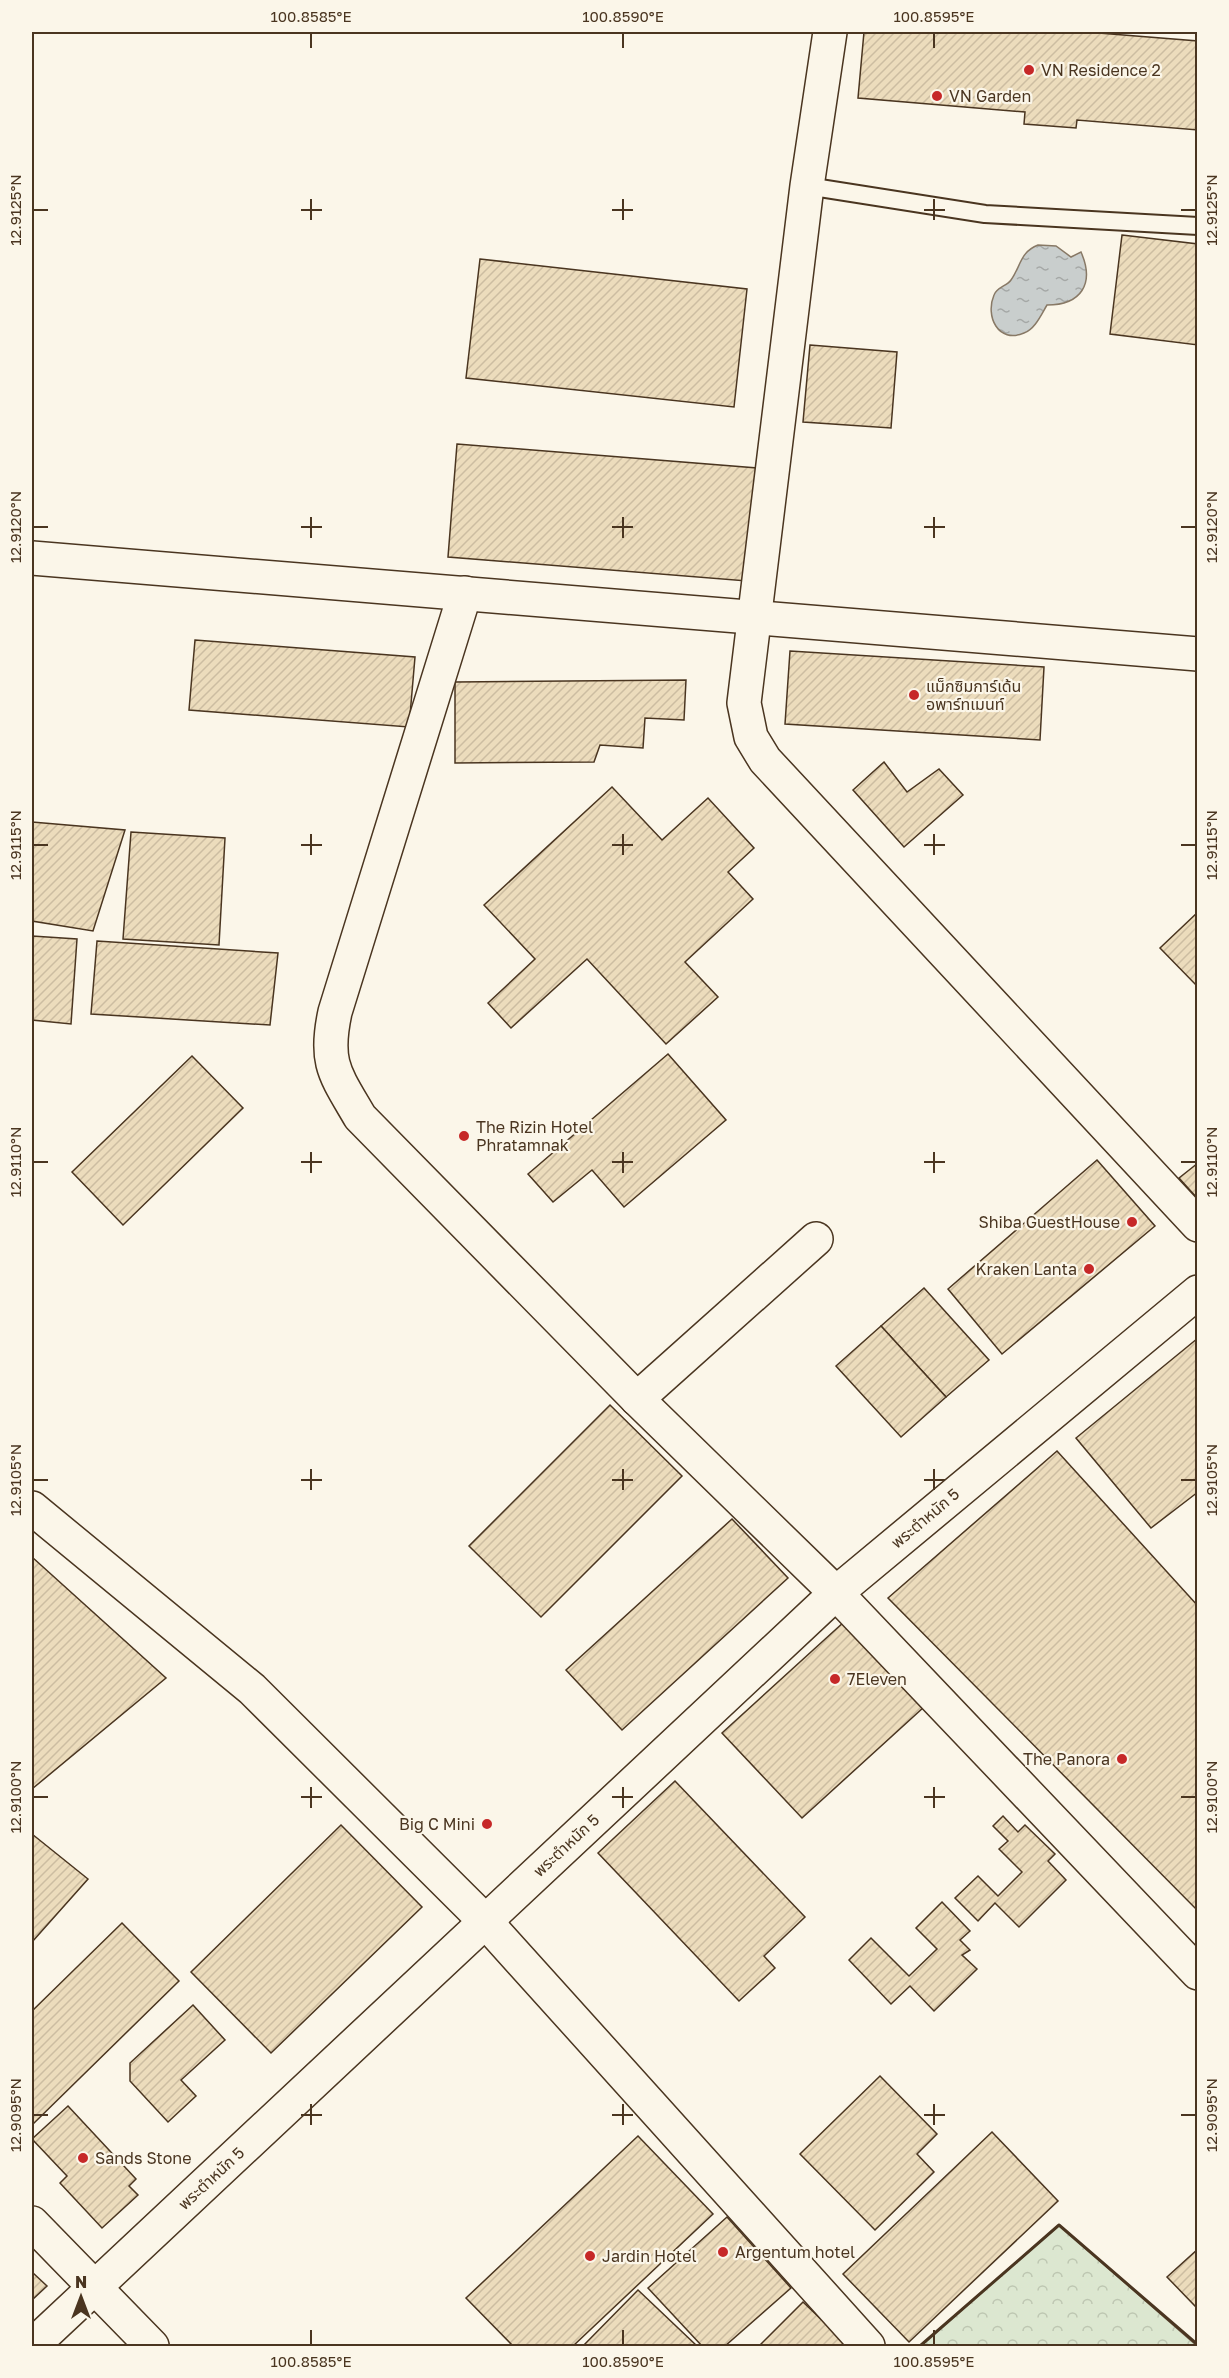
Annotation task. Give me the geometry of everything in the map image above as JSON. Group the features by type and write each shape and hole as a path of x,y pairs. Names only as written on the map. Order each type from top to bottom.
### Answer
{"street":[{"path":"831,32 807,186 753,617 744,703 751,737 765,760 1197,1225"},
{"path":"32,558 1197,654"},
{"path":"465,593 335,1012 329,1041 334,1071 360,1117 637,1399 836,1593 1197,1973"},
{"path":"637,1399 816,1239"},
{"name":"พระตำหนัก 5","path":"32,2346 836,1593 1197,1292"},
{"path":"32,1508 252,1689 484,1921 868,2346"},
{"path":"32,2223 152,2346"}],"lane":[{"path":"807,186 985,214 1197,226"}],"green space":[{"path":"1059,2225 1197,2346 920,2346"}],"water":[{"path":"1038,245 1056,246 1071,257 1081,252 1085,263 1085,283 1076,297 1059,304 1047,305 1028,331 1007,335 996,326 993,319 991,311 994,295 1011,280 1028,251"}],"building":[{"name":"VN Residence 2","path":"864,32 1086,32 1198,41 1198,130 1077,120 1076,128 1024,124 1025,112 858,98"},
{"path":"1122,235 1198,244 1198,345 1110,334"},
{"path":"480,259 747,289 734,407 466,378"},
{"path":"810,345 897,352 891,428 803,422"},
{"path":"457,444 757,468 747,581 448,557"},
{"path":"195,640 415,657 409,727 189,710"},
{"name":"แม็กซิมการ์เด้น อพาร์ทเมนท์","path":"790,651 1044,667 1040,740 785,724"},
{"path":"686,680 684,720 645,718 643,748 600,745 594,762 455,763 455,682"},
{"path":"884,762 907,792 939,769 963,795 904,847 853,790"},
{"path":"612,787 662,840 708,798 754,848 728,872 753,899 685,962 718,997 666,1044 587,959 511,1028 488,1003 535,959 484,905"},
{"path":"32,822 125,830 93,931 32,921"},
{"path":"131,832 225,838 219,945 123,939"},
{"path":"1198,912 1198,983 1196,985 1160,948"},
{"path":"32,936 77,939 71,1024 32,1020"},
{"path":"97,941 278,953 270,1025 91,1014"},
{"path":"668,1054 726,1120 624,1207 592,1170 553,1202 528,1174"},
{"path":"192,1056 243,1108 123,1225 72,1172"},
{"path":"1097,1160 1155,1226 1002,1354 948,1289"},
{"path":"1198,1163 1198,1199 1179,1178"},
{"path":"924,1288 989,1360 946,1397 881,1326"},
{"path":"881,1326 946,1397 901,1437 836,1366"},
{"path":"1198,1338 1198,1492 1151,1528 1076,1438"},
{"path":"610,1405 682,1476 541,1617 469,1546"},
{"name":"The Panora","path":"1057,1451 1198,1606 1198,1911 888,1598"},
{"path":"732,1519 788,1578 622,1730 566,1670"},
{"path":"32,1557 166,1678 32,1789"},
{"path":"845,1621 924,1707 802,1818 722,1733"},
{"path":"675,1781 805,1917 764,1956 775,1968 739,2001 598,1853"},
{"path":"1003,1816 1018,1832 1025,1825 1055,1854 1048,1861 1066,1880 1019,1927 995,1903 978,1921 955,1898 978,1876 998,1896 1022,1872 999,1849 1008,1841 993,1826"},
{"path":"341,1825 422,1907 271,2053 191,1972"},
{"path":"32,1834 88,1879 32,1942"},
{"path":"942,1902 970,1931 960,1940 970,1950 962,1955 977,1969 934,2011 910,1986 891,2004 849,1960 871,1938 909,1976 937,1949 916,1928"},
{"path":"122,1923 179,1981 32,2125 32,2011"},
{"path":"193,2005 225,2040 181,2080 196,2096 168,2122 130,2081 130,2063"},
{"path":"880,2076 937,2134 917,2154 934,2172 875,2230 800,2154"},
{"name":"Sands Stone","path":"68,2106 136,2179 129,2186 138,2195 102,2228 60,2183 67,2176 32,2139"},
{"path":"992,2132 1058,2201 909,2342 843,2274"},
{"name":"Jardin Hotel","path":"638,2136 713,2214 573,2346 513,2346 466,2298"},
{"name":"Argentum hotel","path":"727,2217 791,2288 725,2346 702,2346 648,2288"},
{"path":"1198,2249 1198,2306 1196,2307 1167,2277"},
{"path":"32,2272 47,2286 32,2300"},
{"path":"638,2290 697,2346 583,2346"},
{"path":"803,2302 849,2346 759,2346"}],"wall":[{"path":"920,2346 1059,2225 1198,2345"}],"place":[{"name":"VN Residence 2","path":"1029,70"},
{"name":"VN Garden","path":"937,96"},
{"name":"แม็กซิมการ์เด้น อพาร์ทเมนท์","path":"914,695"},
{"name":"The Rizin Hotel Phratamnak","path":"464,1136"},
{"name":"Shiba GuestHouse","path":"1132,1222"},
{"name":"Kraken Lanta","path":"1089,1269"},
{"name":"7Eleven","path":"835,1679"},
{"name":"The Panora","path":"1122,1759"},
{"name":"Big C Mini","path":"487,1824"},
{"name":"Sands Stone","path":"83,2158"},
{"name":"Argentum hotel","path":"723,2252"},
{"name":"Jardin Hotel","path":"590,2256"}]}
